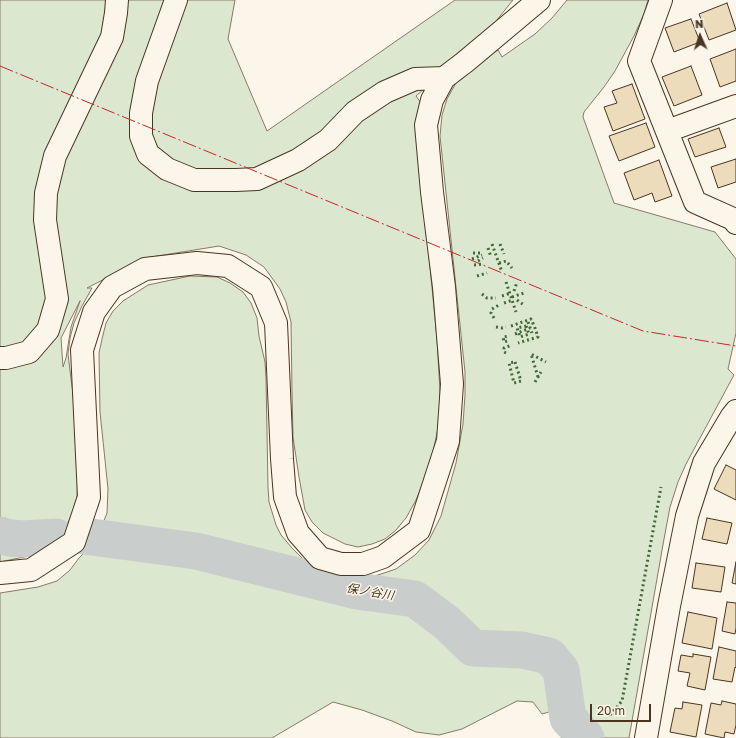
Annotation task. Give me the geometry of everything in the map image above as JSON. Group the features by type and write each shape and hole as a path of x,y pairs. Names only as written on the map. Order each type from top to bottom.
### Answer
{"street":[{"path":"0,358 6,358 29,352 48,330 56,299 45,220 46,193 55,156 112,37 117,0"},
{"path":"176,0 147,81 141,113 141,136 148,154 167,169 194,180 257,179 298,160 328,140 355,112 386,92 415,79 444,78"},
{"path":"0,573 31,570 74,542 89,497 82,350 94,312 112,287 145,269 197,263 228,266 261,287 276,323 281,452 285,497 298,533 320,558 341,564 363,564 383,557 419,530 448,441 452,384 444,287 432,192 426,125 432,100 444,78 539,0"},
{"path":"661,0 639,61 695,202 732,219 736,223"},
{"path":"667,131 736,106"},
{"path":"646,738 669,606 687,516 704,463 736,411"}],"green space":[{"path":"0,0 235,0 228,39 267,131 455,0 513,0 484,36 416,96 421,103 417,133 437,339 440,392 439,423 433,452 425,478 416,500 406,518 396,530 385,539 358,547 345,544 323,533 312,522 305,510 293,437 291,322 286,302 280,289 264,267 246,255 219,246 145,258 87,288 92,288 74,323 68,354 76,419 78,468 77,497 72,514 66,527 55,540 43,549 24,557 0,562","holes":["80,301 71,327 66,358 63,367 61,338"]},
{"path":"567,0 648,0 644,14 634,36 615,71 584,112 583,117 614,203 715,232 736,259 736,333 728,369 734,375 686,464 678,482 670,507 629,738 602,738 595,736 587,730 575,711 571,694 573,680 565,664 558,661 549,662 559,678 563,708 542,714 533,702 517,701 462,729 439,735 416,732 362,710 333,702 272,738 0,738 0,593 38,587 57,581 70,570 79,558 95,542 107,513 108,489 100,412 99,353 106,323 113,311 123,301 148,285 190,276 217,277 230,283 243,292 251,303 257,318 259,336 265,362 269,502 276,525 281,535 304,560 327,574 346,578 372,577 396,569 415,555 429,540 441,516 456,463 463,424 465,395 465,372 440,136 442,115 447,99 457,81 479,61 498,50 502,57 535,34 552,18"}],"building":[{"path":"727,3 736,30 709,40 699,14"},
{"path":"691,19 700,42 674,52 665,28"},
{"path":"736,49 736,81 720,87 710,59"},
{"path":"691,66 702,95 674,106 662,77"},
{"path":"632,84 645,119 613,131 604,107 617,103 612,91"},
{"path":"646,123 655,147 619,161 609,136"},
{"path":"719,128 726,147 695,157 688,139"},
{"path":"736,159 736,182 718,188 711,167"},
{"path":"659,160 672,196 655,202 652,193 634,200 624,173"},
{"path":"726,465 736,470 736,500 714,489"},
{"path":"707,518 732,523 727,544 702,539"},
{"path":"736,562 736,584 732,583"},
{"path":"696,563 725,567 721,592 692,588"},
{"path":"727,602 736,603 735,634 722,631"},
{"path":"688,612 717,618 712,649 682,643"},
{"path":"719,647 736,651 736,668 735,667 732,682 713,679"},
{"path":"693,654 711,657 705,690 687,686 690,673 678,671 681,655 693,657"},
{"path":"722,701 736,704 736,725 734,734 725,732 724,738 705,734 711,703 721,705"},
{"path":"683,702 702,705 696,737 670,732 675,708 682,709"}],"waterway":[{"name":"保ノ谷川","path":"0,535 10,538 23,539 56,537"},
{"name":"保ノ谷川","path":"84,536 196,551 357,591 415,599 447,623 473,648 522,650 549,656 561,670 568,718 586,738"}],"hedge":[{"path":"492,244 502,272"},
{"path":"500,244 504,254"},
{"path":"488,248 491,257"},
{"path":"473,253 480,253"},
{"path":"472,259 482,255"},
{"path":"478,261 483,258"},
{"path":"499,263 506,261 512,268"},
{"path":"474,265 484,264"},
{"path":"477,276 487,273"},
{"path":"506,282 516,312"},
{"path":"514,291 517,282"},
{"path":"502,296 511,293"},
{"path":"512,297 524,293"},
{"path":"482,294 487,298 496,298"},
{"path":"504,303 513,300"},
{"path":"517,300 524,305"},
{"path":"494,318 491,313 492,309 499,305"},
{"path":"511,326 531,319 535,328 538,337 518,343"},
{"path":"528,322 532,333"},
{"path":"526,326 529,334 520,337 517,328 526,326"},
{"path":"496,327 506,327"},
{"path":"515,334 530,328"},
{"path":"507,341 504,342 503,337 509,336"},
{"path":"506,353 504,352 504,348 512,345"},
{"path":"538,377 531,354 546,362"},
{"path":"515,362 521,381 514,383 509,363 515,362"},
{"path":"535,382 541,372"},
{"path":"610,715 622,701 661,487"}],"power":[{"path":"0,66 643,331 736,346"}]}
